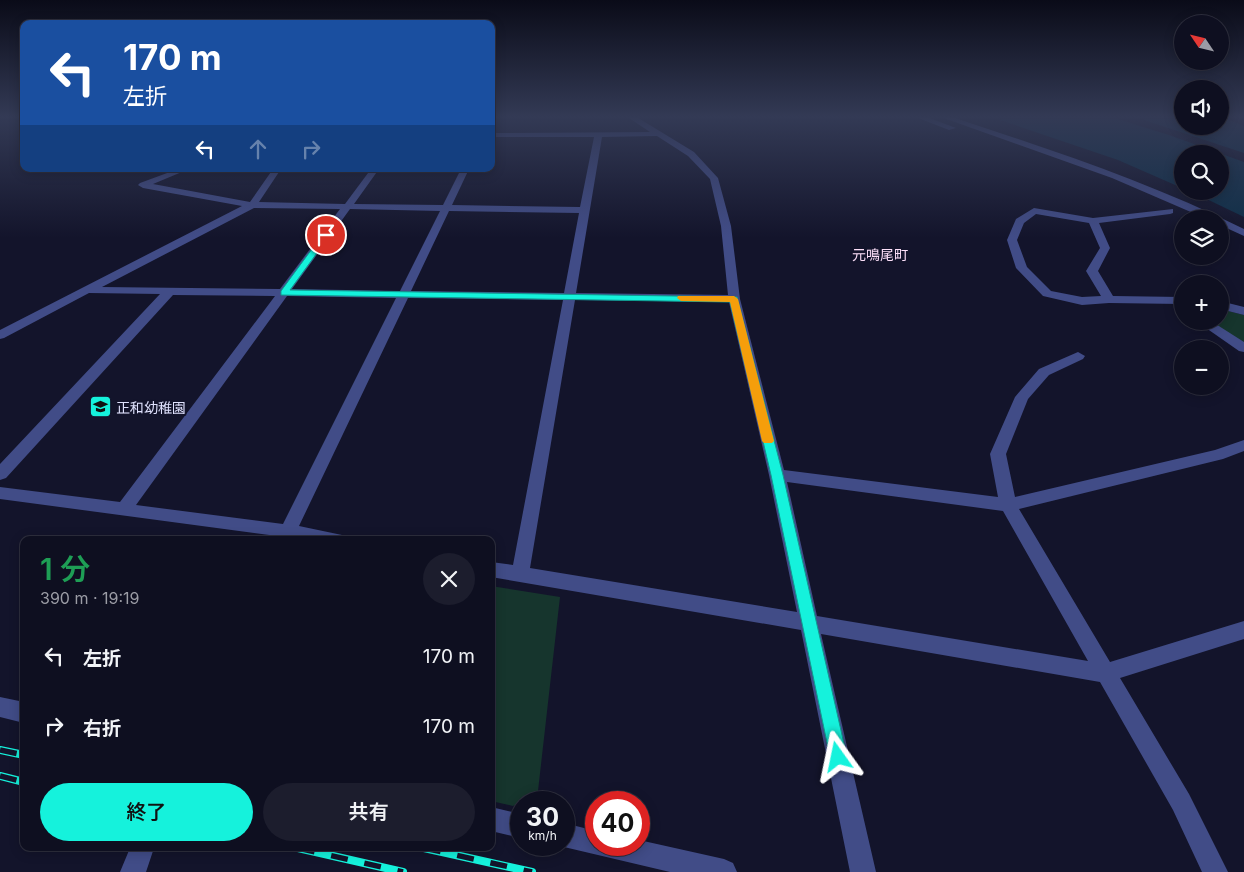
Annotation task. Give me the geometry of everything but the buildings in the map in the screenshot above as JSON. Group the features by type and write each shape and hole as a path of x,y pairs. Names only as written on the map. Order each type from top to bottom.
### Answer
{"street":[{"path":"520,575 594,157"},
{"path":"694,157 714,178 726,226 734,299 777,475 863,872"},
{"path":"1037,157 1145,196 1170,211 1093,221 1034,211 1020,221 1012,240 1022,268 1047,294 1075,300 1174,300"},
{"path":"1065,157 1124,179 1195,210"},
{"path":"177,172 143,185 252,206 585,210"},
{"path":"0,335 252,206 275,172"},
{"path":"124,510 373,172"},
{"path":"0,493 124,510 286,536 464,172"},
{"path":"1093,221 1105,248 1092,271 1109,300"},
{"path":"1229,224 1244,232"},
{"path":"89,290 734,299"},
{"path":"0,474 170,291"},
{"path":"1168,300 1174,304"},
{"path":"1229,307 1244,311"},
{"path":"1216,330 1244,348"},
{"path":"1078,356 1044,372 1022,397 998,454 1008,505 1181,802 1215,872"},
{"path":"777,475 1008,505 1218,455 1244,445"},
{"path":"495,570 1105,673 1244,630"},
{"path":"0,707 20,711"},
{"path":"495,820 510,823"},
{"path":"133,872 141,851"},
{"path":"650,855 724,872"}],"green space":[{"path":"1229,311 1244,315 1244,344 1221,330 1229,330"},
{"path":"495,587 560,597 538,791 510,791 510,805 495,802"}],"water":[{"path":"1108,157 1174,157 1174,184 1118,160"},
{"path":"1229,157 1244,162 1244,217 1209,200 1229,200"}],"railway":[{"path":"0,750 20,754"},
{"path":"0,776 20,781"},
{"path":"311,851 403,872"},
{"path":"438,851 532,872"}],"slow traffic":[{"path":"681,298 734,299 768,441"}],"place":[{"name":"正和幼稚園","path":"100,407"}],"district":[{"name":"元鳴尾町","path":"880,254"}],"route":[{"path":"326,235 284,293 734,299 777,475 838,757"}]}
